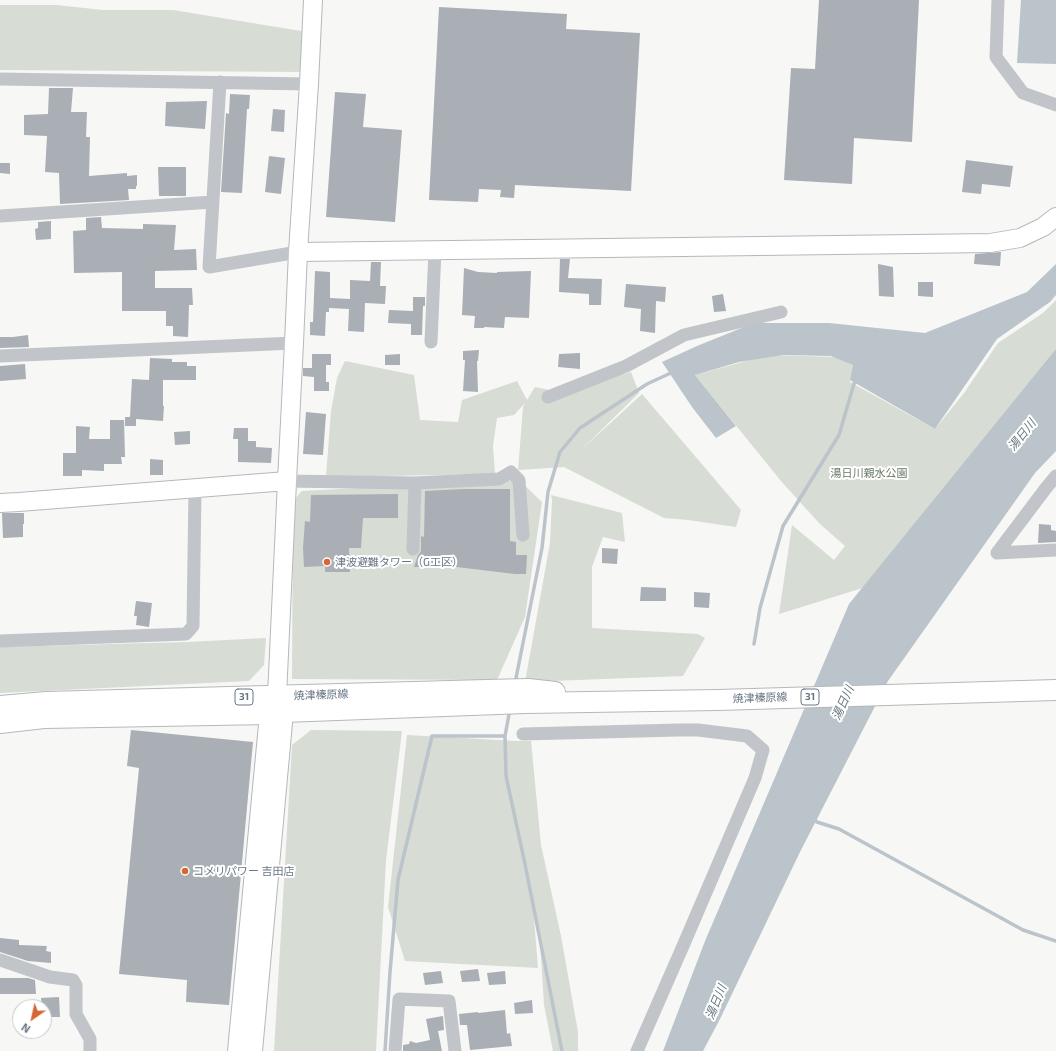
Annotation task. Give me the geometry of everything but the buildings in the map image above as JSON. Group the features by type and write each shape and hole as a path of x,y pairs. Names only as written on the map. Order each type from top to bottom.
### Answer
{"main road":[{"name":"焼津榛原線","path":"902,694 1056,680"},
{"name":"焼津榛原線","path":"0,723 44,718 487,697 527,696 642,700 718,700 1056,690"},
{"name":"焼津榛原線","path":"0,706 46,702 277,707"}],"street":[{"path":"253,1051 277,707 298,252 313,0"},
{"path":"998,0 996,56 1023,93 1056,105"},
{"path":"0,79 309,84"},
{"path":"220,82 209,267 298,252 990,243 1020,238 1043,227 1056,217"},
{"path":"0,216 213,202"},
{"path":"431,342 434,250"},
{"path":"548,397 626,366 684,334 781,312"},
{"path":"0,356 294,343"},
{"path":"0,502 19,502 287,481 415,483 499,479 511,472 519,480 523,535"},
{"path":"1056,476 998,553 1056,550"},
{"path":"413,549 415,483"},
{"path":"0,641 186,634 193,626 195,489"},
{"path":"237,1051 277,707"},
{"path":"523,734 698,730 747,736 763,750 755,778 637,1051"},
{"path":"0,960 50,977 73,980 76,985 76,1014 90,1039 90,1051"},
{"path":"396,1051 399,1000 449,1001 455,1051"}],"green space":[{"path":"0,5 56,5 103,10 173,10 307,32 305,72 0,70"},
{"name":"湯日川親水公園","path":"1056,300 1056,351 869,586 779,614 792,525 834,560 845,546 819,523 781,481 695,375 768,355 839,357 853,365 850,382 935,429 964,393 998,343 1043,313"},
{"path":"345,361 414,375 420,420 458,422 462,400 517,381 527,400 535,387 559,392 631,372 639,393 580,451 642,394 741,510 736,527 664,518 564,467 518,470 523,407 525,403 514,415 497,418 493,446 495,474 326,477 331,411 337,378"},
{"path":"519,480 542,502 525,617 497,680 292,679 293,501 302,491"},
{"path":"551,495 622,513 625,542 603,537 592,567 592,628 698,634 705,638 683,676 525,682 550,543"},
{"path":"266,638 264,665 249,681 0,693 0,647 187,642"},
{"path":"311,730 402,731 386,860 376,1051 274,1051 292,745"},
{"path":"407,735 531,741 541,845 561,936 578,1032 578,1051 553,1051 544,1005 540,941 533,906 538,968 405,961 388,907"}],"water":[{"path":"1021,0 1056,0 1056,64 1017,63"},
{"path":"1056,264 1056,295 1050,302 997,339 935,429 850,380 853,365 831,356 783,355 739,362 695,375 736,426 716,438 692,407 662,362 754,323 829,323 925,333 1027,292"},
{"name":"湯日川","path":"1056,349 1056,451 1035,473 888,681 800,852 720,1019 703,1051 663,1051 705,941 849,604"}],"waterway":[{"path":"515,683 542,548 548,492 560,452 580,428 647,384 673,372"},
{"path":"754,644 760,608 783,526 839,435 856,377"},
{"path":"510,709 505,736 506,776 562,1051"},
{"path":"385,1051 398,880 432,736 505,736"},
{"path":"813,819 817,822 839,829 1023,930 1056,941"}],"place":[{"name":"津波避難タワー（G工区）","path":"327,562"},
{"name":"コメリパワー 吉田店","path":"185,871"}]}
